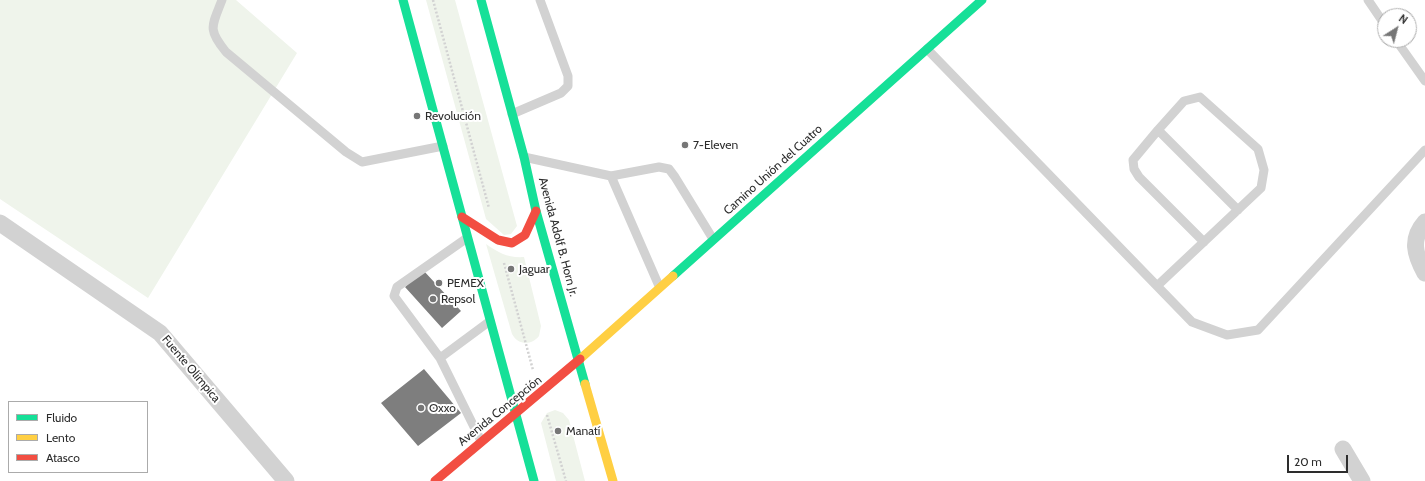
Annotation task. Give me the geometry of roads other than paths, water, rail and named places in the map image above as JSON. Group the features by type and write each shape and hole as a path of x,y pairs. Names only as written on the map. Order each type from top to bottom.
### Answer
{"main road":[{"path":"403,0 534,481"},
{"name":"Avenida Adolf B. Horn Jr.","path":"480,0 524,157 536,211 580,359 613,481"},
{"name":"Camino Unión del Cuatro","path":"580,359 659,286 982,0"},
{"path":"462,217 498,240 512,244 524,235 536,211"},
{"name":"Avenida Concepción","path":"435,481 481,440 541,393 580,359"}],"street":[{"path":"1425,222 1417,231 1416,257 1425,273"},
{"name":"Fuente Olímpica","path":"0,223 160,332 286,481"},
{"path":"1344,449 1362,481"}],"lane":[{"path":"222,0 212,24 214,38 226,52 346,152 362,162 443,146"},
{"path":"512,114 561,93 568,86 568,76 540,0"},
{"path":"1368,0 1377,13"},
{"path":"1402,48 1425,81"},
{"path":"927,49 1192,322 1227,335 1258,330 1425,150"},
{"path":"1157,286 1204,242 1238,210 1261,188 1264,170 1258,148 1200,97 1184,101 1133,160 1134,169 1139,177 1204,242"},
{"path":"1158,130 1238,210"},
{"path":"524,157 611,176 659,166 669,169 713,239"},
{"path":"611,176 659,286"},
{"path":"467,238 397,286 394,293 395,300 440,358 481,440"},
{"path":"440,358 490,321"}],"place":[{"name":"Revolución","path":"417,116"},
{"name":"7-Eleven","path":"685,145"},
{"name":"Jaguar","path":"511,269"},
{"name":"PEMEX","path":"439,283"},
{"name":"Repsol","path":"433,299"},
{"name":"Oxxo","path":"421,408"},
{"name":"Manatí","path":"558,431"}]}
